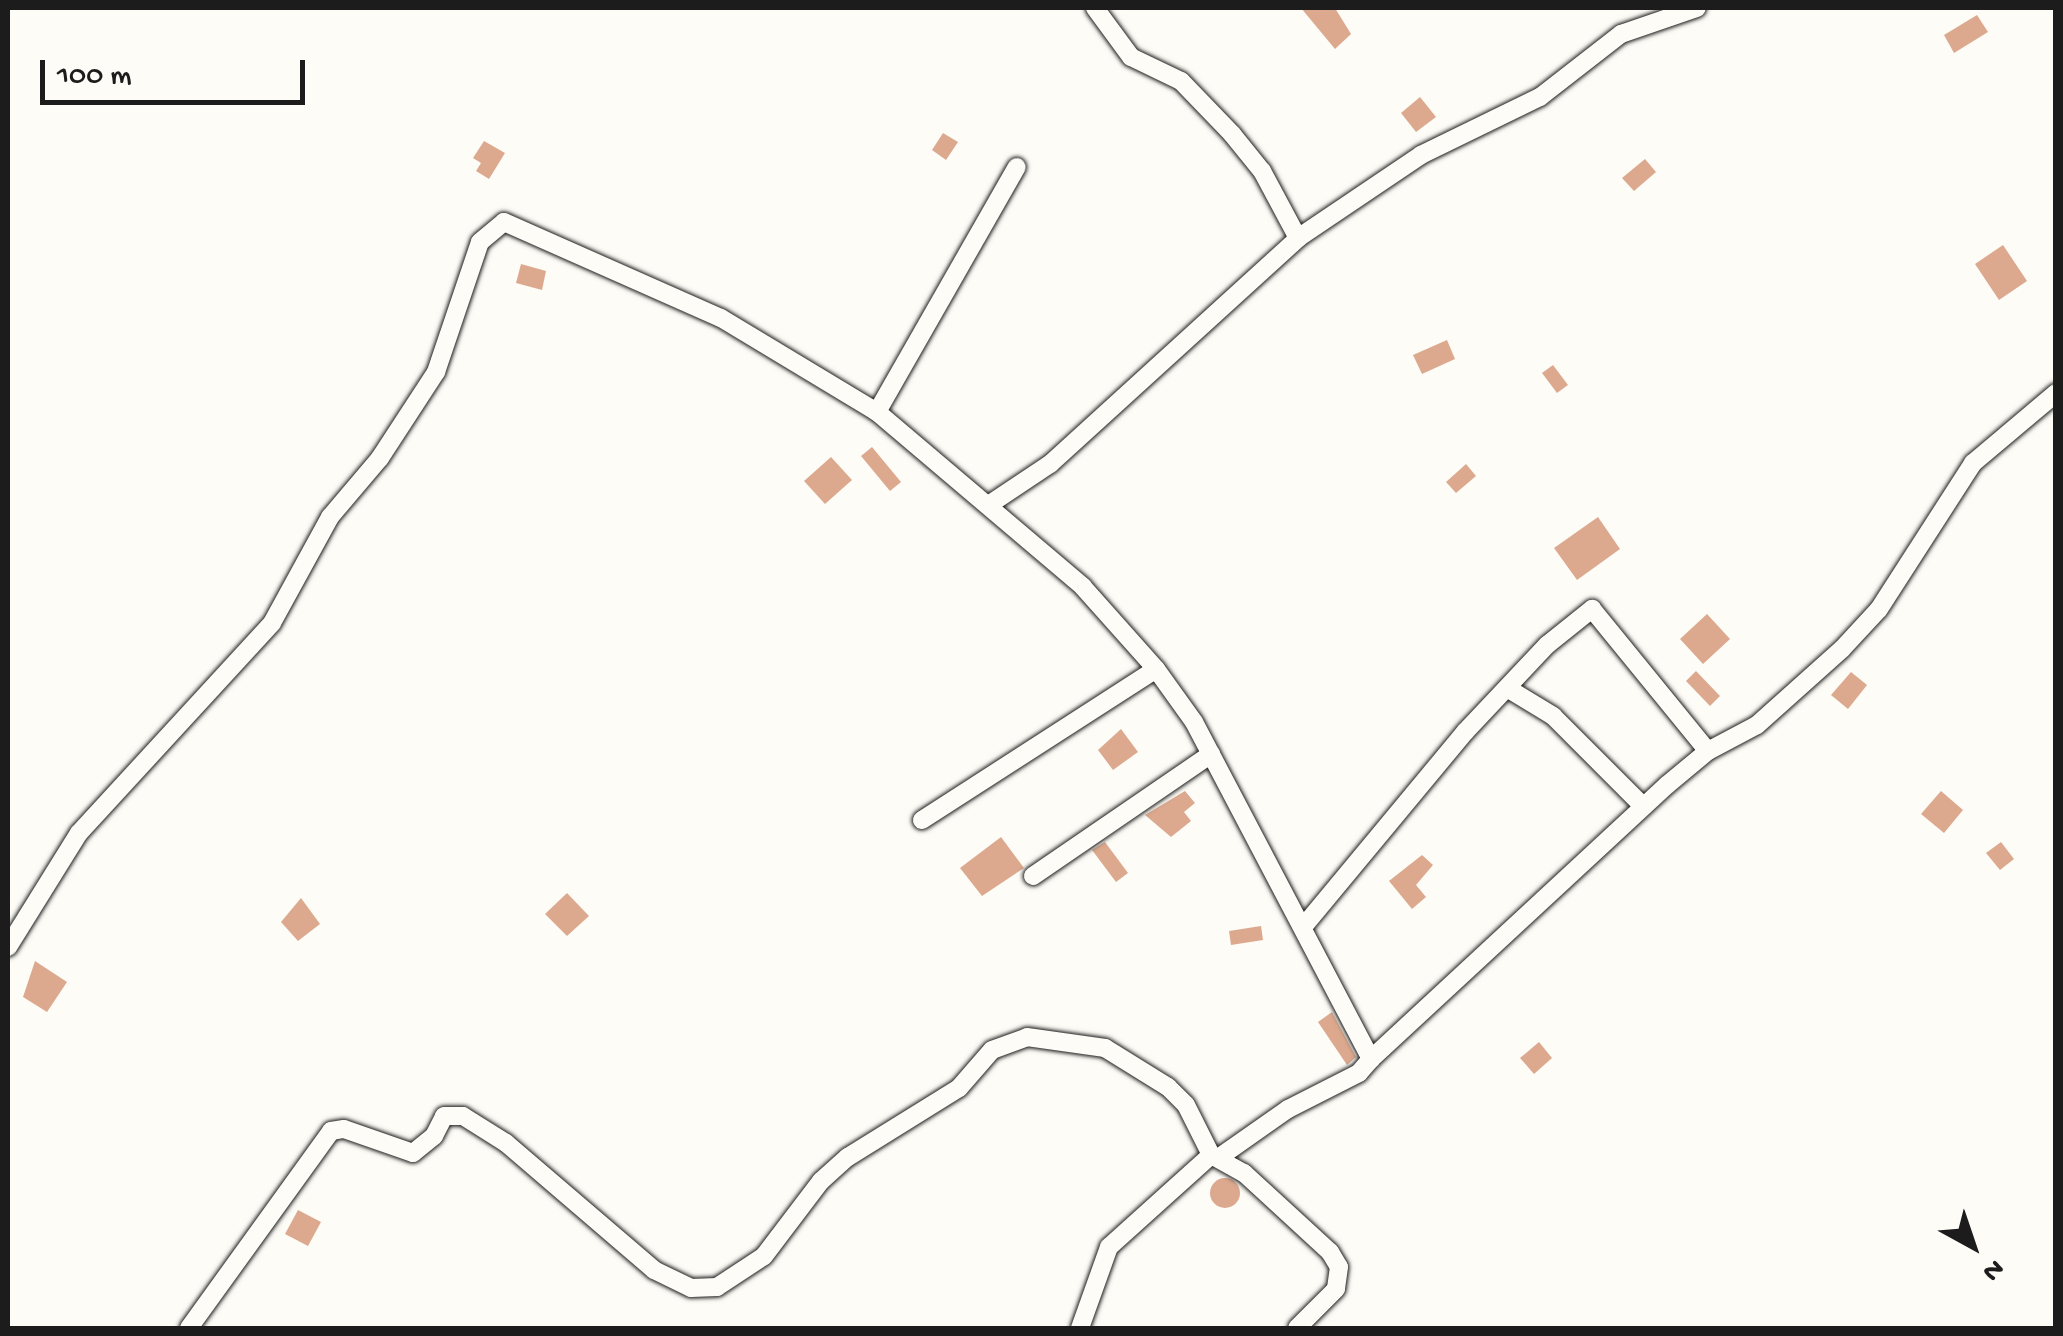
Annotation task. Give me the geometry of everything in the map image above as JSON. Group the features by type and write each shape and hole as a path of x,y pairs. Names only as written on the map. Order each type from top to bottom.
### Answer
{"street":[{"path":"1095,8 1131,58 1181,81 1232,134 1262,171 1298,238"},
{"path":"990,504 1050,464 1298,238 1421,155 1540,97 1612,38 1697,8"},
{"path":"877,412 1017,167"},
{"path":"8,947 79,833 272,623 330,518 380,458 436,372 469,268 490,230 504,222 653,284 786,352 877,412 990,504 1083,587 1156,669 1211,754 1371,1058"},
{"path":"1080,1328 1109,1247 1215,1156 1288,1109 1358,1073 1644,806 1708,751 1757,725 1858,633 1973,464 2056,393"},
{"path":"1303,927 1507,688 1592,609 1708,751"},
{"path":"922,820 1156,669"},
{"path":"1507,688 1553,716 1644,806"},
{"path":"1033,876 1211,754"},
{"path":"189,1328 331,1131 344,1128 413,1153 434,1136 444,1116 462,1116 506,1144 615,1244 691,1288 716,1287 764,1256 821,1181 848,1157 959,1088 992,1050 1028,1037 1105,1048 1140,1069 1186,1105 1215,1156 1311,1232 1339,1267 1336,1289 1297,1328"}],"building":[{"path":"1301,8 1335,8 1351,34 1335,49"},
{"path":"1977,15 1988,32 1954,53 1944,35"},
{"path":"1420,97 1436,117 1416,132 1401,113"},
{"path":"943,133 958,142 946,160 932,150"},
{"path":"484,141 505,153 489,179 476,171 481,163 473,158"},
{"path":"1645,159 1656,172 1634,191 1622,178"},
{"path":"2003,245 2027,281 1999,300 1975,264"},
{"path":"521,264 546,271 542,290 516,283"},
{"path":"1447,340 1455,359 1422,374 1413,355"},
{"path":"1553,365 1568,385 1557,393 1542,373"},
{"path":"872,447 901,482 890,491 861,456"},
{"path":"831,457 852,480 825,504 804,481"},
{"path":"1466,464 1476,476 1456,493 1446,482"},
{"path":"1598,517 1620,549 1577,580 1554,548"},
{"path":"1707,614 1730,639 1703,664 1680,639"},
{"path":"1696,671 1720,696 1710,706 1686,681"},
{"path":"1851,672 1867,685 1848,709 1831,695"},
{"path":"1121,729 1138,752 1113,770 1098,750"},
{"path":"1185,791 1195,803 1184,812 1191,821 1171,837 1145,815"},
{"path":"1941,791 1963,810 1944,833 1921,814"},
{"path":"1001,837 1024,868 982,896 960,868"},
{"path":"1105,842 1128,873 1116,882 1092,850"},
{"path":"2001,842 2014,859 2000,870 1986,853"},
{"path":"1422,855 1433,865 1416,885 1426,897 1412,909 1389,881"},
{"path":"567,893 589,916 567,936 545,914"},
{"path":"301,898 320,924 298,941 281,922"},
{"path":"1261,926 1263,940 1231,945 1229,931"},
{"path":"35,961 67,982 47,1012 23,997"},
{"path":"1332,1012 1356,1057 1347,1065 1318,1022"},
{"path":"1539,1042 1552,1058 1534,1074 1520,1058"},
{"path":"1225,1178 1239,1187 1240,1193 1231,1207 1225,1208 1211,1199 1210,1193 1219,1179"},
{"path":"298,1210 321,1222 308,1246 285,1234"}]}
